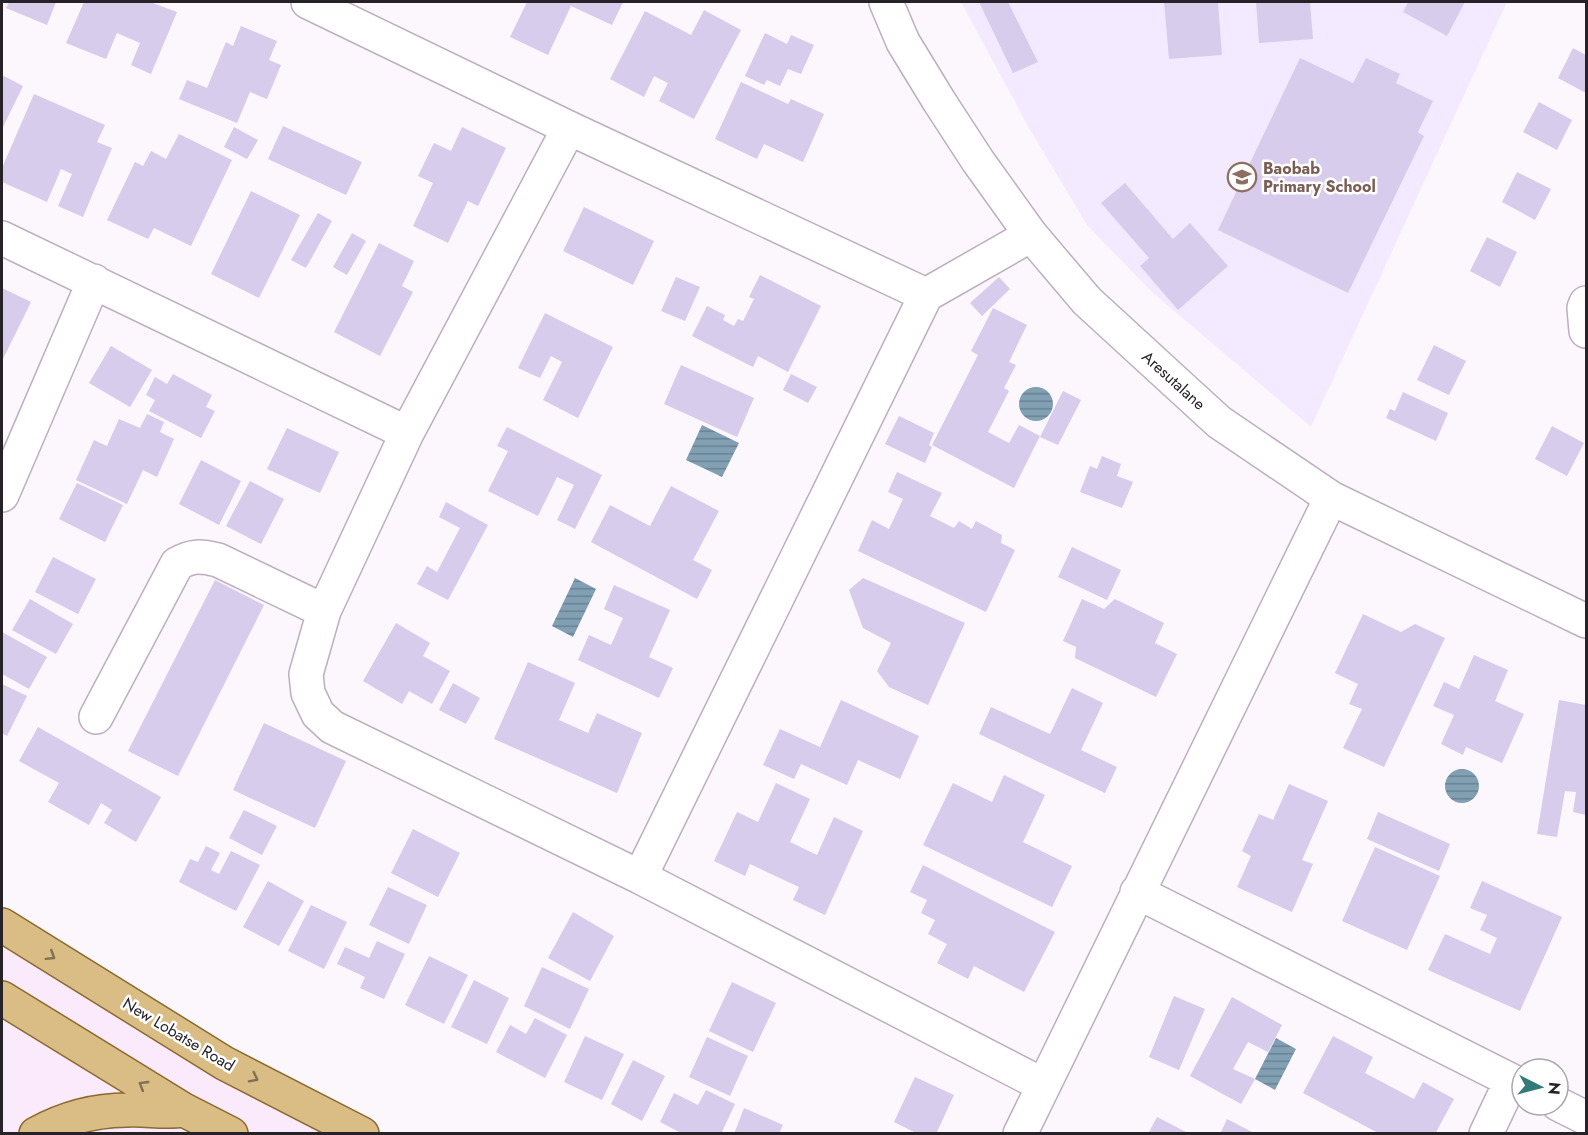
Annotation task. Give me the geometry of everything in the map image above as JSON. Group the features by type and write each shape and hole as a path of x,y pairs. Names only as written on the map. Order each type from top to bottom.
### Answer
{"main road":[{"name":"New Lobatse Road","path":"2,925 224,1063 362,1134"},
{"path":"2,998 184,1110 231,1134"},
{"path":"36,1134 60,1121 96,1111 184,1110"}],"street":[{"path":"308,2 569,128 926,294"},
{"name":"Aresutalane","path":"886,2 903,42 939,102 1031,235 1087,301 1219,422 1331,498 1587,621"},
{"path":"569,128 407,433 324,611 306,674 308,693 318,714 332,727 640,877 1043,1085"},
{"path":"640,877 926,294 1031,235"},
{"path":"2,238 407,433"},
{"path":"2,495 94,281"},
{"path":"1587,303 1584,308 1587,331"},
{"path":"1020,1134 1331,498"},
{"path":"96,717 177,564 189,557 202,556 218,560 324,611"},
{"path":"1137,892 1510,1079"},
{"path":"1486,1134 1510,1095"},
{"path":"1570,1110 1587,1118"}],"shaded area":[{"name":"Baobab Primary School","path":"961,2 1507,2 1311,427 1153,293 1087,225 1029,128"},
{"path":"2,948 355,1133 2,1133"}],"water":[{"path":"1036,387 1048,392 1053,404 1048,416 1036,421 1024,416 1019,404 1024,392"},
{"path":"702,425 739,443 722,477 686,460"},
{"path":"575,578 596,589 573,637 552,626"},
{"path":"1462,769 1474,774 1479,786 1474,798 1462,803 1450,798 1445,786 1450,774"},
{"path":"1276,1038 1296,1049 1275,1090 1255,1079"}],"building":[{"path":"9,2 56,2 47,25 6,8"},
{"path":"84,2 150,2 177,12 151,74 131,65 140,43 117,33 106,59 66,43"},
{"path":"527,2 623,2 612,25 571,6 548,55 510,37"},
{"path":"979,2 1008,2 1038,62 1013,73"},
{"path":"1164,2 1218,2 1222,55 1169,59"},
{"path":"1256,2 1310,2 1313,39 1259,43"},
{"path":"1408,2 1465,2 1447,36 1403,12"},
{"path":"704,10 741,30 694,119 659,101 668,83 654,76 644,97 610,79 645,11 691,35"},
{"path":"241,26 277,41 269,60 281,65 267,99 250,92 237,123 179,99 187,80 207,88 226,42 233,46"},
{"path":"765,33 787,44 791,35 814,45 801,74 788,69 780,86 767,80 764,85 745,76"},
{"path":"1573,48 1586,55 1586,93 1558,78"},
{"path":"1300,58 1353,83 1366,58 1400,74 1396,83 1433,101 1418,132 1424,136 1348,293 1218,230"},
{"path":"2,75 23,86 2,129"},
{"path":"741,82 788,104 791,99 824,114 803,162 764,144 757,159 715,139"},
{"path":"34,94 105,125 97,142 112,148 83,217 58,206 72,174 61,169 47,202 2,182 2,168"},
{"path":"1539,102 1572,120 1557,150 1523,132"},
{"path":"283,126 362,162 346,195 268,159"},
{"path":"234,127 258,140 247,159 224,147"},
{"path":"462,127 506,148 478,206 468,201 448,243 413,226 433,183 418,176 434,143 451,151"},
{"path":"179,134 232,160 191,246 154,228 148,239 107,220 135,162 143,166 151,151 166,159"},
{"path":"1517,172 1551,189 1535,220 1502,202"},
{"path":"1125,183 1173,239 1190,223 1228,266 1178,310 1140,266 1149,258 1101,203"},
{"path":"251,191 300,215 259,298 211,274"},
{"path":"584,207 654,241 633,285 563,251"},
{"path":"318,213 332,221 306,268 291,260"},
{"path":"352,233 366,241 347,275 333,267"},
{"path":"1487,237 1517,252 1500,287 1470,271"},
{"path":"379,243 414,261 402,286 413,292 380,356 334,332"},
{"path":"760,275 821,306 788,372 758,356 753,367 692,336 707,306 725,315 723,320 734,326 738,319 743,321 754,299 749,297"},
{"path":"676,277 700,287 685,321 661,311"},
{"path":"999,277 1010,289 982,316 970,303"},
{"path":"2,288 31,302 2,361"},
{"path":"993,308 1027,325 1009,362 1016,365 1004,388 1009,391 988,432 1009,443 1019,425 1040,436 1014,488 932,445 978,355 971,351"},
{"path":"545,313 613,347 578,418 543,400 562,362 551,356 540,378 518,368"},
{"path":"1434,345 1466,361 1449,395 1417,380"},
{"path":"111,346 152,370 130,407 89,383"},
{"path":"681,365 754,398 737,437 664,404"},
{"path":"173,374 212,395 206,407 215,411 201,438 149,411 155,400 146,395 155,377 167,384"},
{"path":"791,374 817,387 808,403 783,390"},
{"path":"1063,391 1081,400 1058,445 1040,437"},
{"path":"1403,392 1448,413 1436,441 1386,418 1390,409 1395,411"},
{"path":"147,414 164,422 160,432 174,439 157,477 143,470 127,504 76,480 94,440 107,446 119,419 140,428"},
{"path":"899,416 934,433 929,445 932,447 925,463 885,444"},
{"path":"1552,426 1584,443 1567,476 1535,459"},
{"path":"507,427 602,475 575,529 557,520 574,485 557,477 538,516 488,491 508,451 497,446"},
{"path":"287,428 339,452 320,493 267,469"},
{"path":"1102,456 1121,464 1117,476 1133,482 1122,508 1080,492 1090,466 1097,469"},
{"path":"201,460 241,481 219,525 179,504"},
{"path":"897,472 942,493 930,516 954,528 959,521 972,529 976,521 1002,535 1001,543 1015,550 986,612 858,551 872,520 889,529 903,499 888,492"},
{"path":"250,481 284,499 261,544 226,526"},
{"path":"77,483 123,505 105,542 59,519"},
{"path":"671,486 719,511 693,560 712,570 697,599 591,542 610,505 650,526"},
{"path":"446,502 488,525 448,600 417,584 427,566 437,572 460,528 439,517"},
{"path":"1072,547 1121,570 1107,600 1058,577"},
{"path":"53,557 96,579 78,614 35,592"},
{"path":"863,578 965,623 928,705 889,687 877,671 891,643 863,628 849,590"},
{"path":"215,580 264,605 178,776 128,751"},
{"path":"614,585 670,610 649,657 673,668 659,698 578,660 589,635 611,645 623,618 604,609"},
{"path":"30,599 73,624 56,654 12,630"},
{"path":"1082,599 1104,609 1115,599 1164,623 1155,643 1177,654 1156,697 1075,658 1076,647 1063,641"},
{"path":"1363,614 1401,632 1415,624 1445,638 1384,767 1343,748 1362,709 1349,704 1358,684 1335,673"},
{"path":"396,623 430,643 423,656 450,671 432,704 409,691 402,704 363,681"},
{"path":"2,632 47,657 29,689 2,674"},
{"path":"1474,655 1508,670 1495,701 1524,714 1502,763 1466,747 1463,755 1441,744 1454,715 1433,706 1444,682 1459,689"},
{"path":"528,662 575,683 559,720 588,733 597,713 642,733 617,793 494,739"},
{"path":"453,683 480,698 466,724 439,710"},
{"path":"2,684 27,696 7,736 2,733"},
{"path":"1072,688 1103,703 1081,750 1117,767 1105,793 979,734 991,707 1050,734"},
{"path":"841,700 919,736 900,779 858,760 847,785 801,764 794,779 763,765 780,729 820,747"},
{"path":"1559,700 1586,705 1586,815 1573,812 1576,792 1565,791 1557,837 1537,834"},
{"path":"264,723 346,761 315,828 233,790"},
{"path":"38,727 161,797 136,842 104,823 112,810 101,803 89,825 48,802 59,783 19,761"},
{"path":"1004,775 1045,795 1023,842 1072,866 1052,907 923,845 953,783 992,802"},
{"path":"776,783 810,799 790,842 817,855 834,817 863,831 825,915 793,900 799,887 750,864 745,876 714,861 737,812 758,822"},
{"path":"1289,784 1328,801 1302,860 1313,864 1292,912 1237,887 1251,856 1242,851 1259,814 1273,820"},
{"path":"244,810 277,826 262,855 229,838"},
{"path":"1378,812 1450,844 1439,871 1367,839"},
{"path":"413,829 460,853 438,897 391,873"},
{"path":"206,846 220,853 211,870 219,874 231,851 260,865 236,911 179,882 190,859 198,862"},
{"path":"1375,847 1440,876 1407,950 1342,921"},
{"path":"923,865 1055,932 1024,992 974,966 968,979 937,963 947,944 928,934 935,920 921,913 927,900 910,892"},
{"path":"268,881 304,901 279,946 243,927"},
{"path":"1482,881 1562,917 1520,1011 1428,970 1445,934 1490,954 1497,938 1480,930 1487,915 1470,908"},
{"path":"388,887 427,905 409,944 369,925"},
{"path":"311,905 347,922 324,969 288,951"},
{"path":"573,912 614,936 590,981 548,958"},
{"path":"377,941 405,954 384,999 360,988 365,977 337,964 345,947 369,958"},
{"path":"429,956 468,975 444,1024 405,1005"},
{"path":"542,967 589,989 570,1029 524,1006"},
{"path":"474,980 509,998 487,1044 451,1027"},
{"path":"732,982 776,1003 753,1052 709,1031"},
{"path":"1174,996 1205,1009 1179,1070 1149,1057"},
{"path":"1232,997 1282,1025 1268,1052 1248,1042 1233,1069 1255,1079 1241,1104 1190,1076"},
{"path":"535,1018 567,1035 545,1078 496,1052 510,1025 526,1034"},
{"path":"585,1036 624,1054 602,1100 564,1082"},
{"path":"1333,1036 1373,1057 1365,1073 1414,1099 1423,1082 1454,1099 1435,1134 1380,1134 1303,1093"},
{"path":"707,1037 748,1056 730,1096 689,1077"},
{"path":"633,1060 665,1076 642,1121 611,1104"},
{"path":"915,1077 954,1095 936,1134 918,1134 894,1122"},
{"path":"706,1090 735,1104 721,1134 683,1134 660,1122 674,1093 698,1105"},
{"path":"744,1108 783,1125 779,1134 734,1134"},
{"path":"1157,1117 1190,1134 1148,1134"},
{"path":"1227,1119 1256,1134 1220,1134"}],"place":[{"name":"Baobab Primary School","path":"1242,177"}]}
